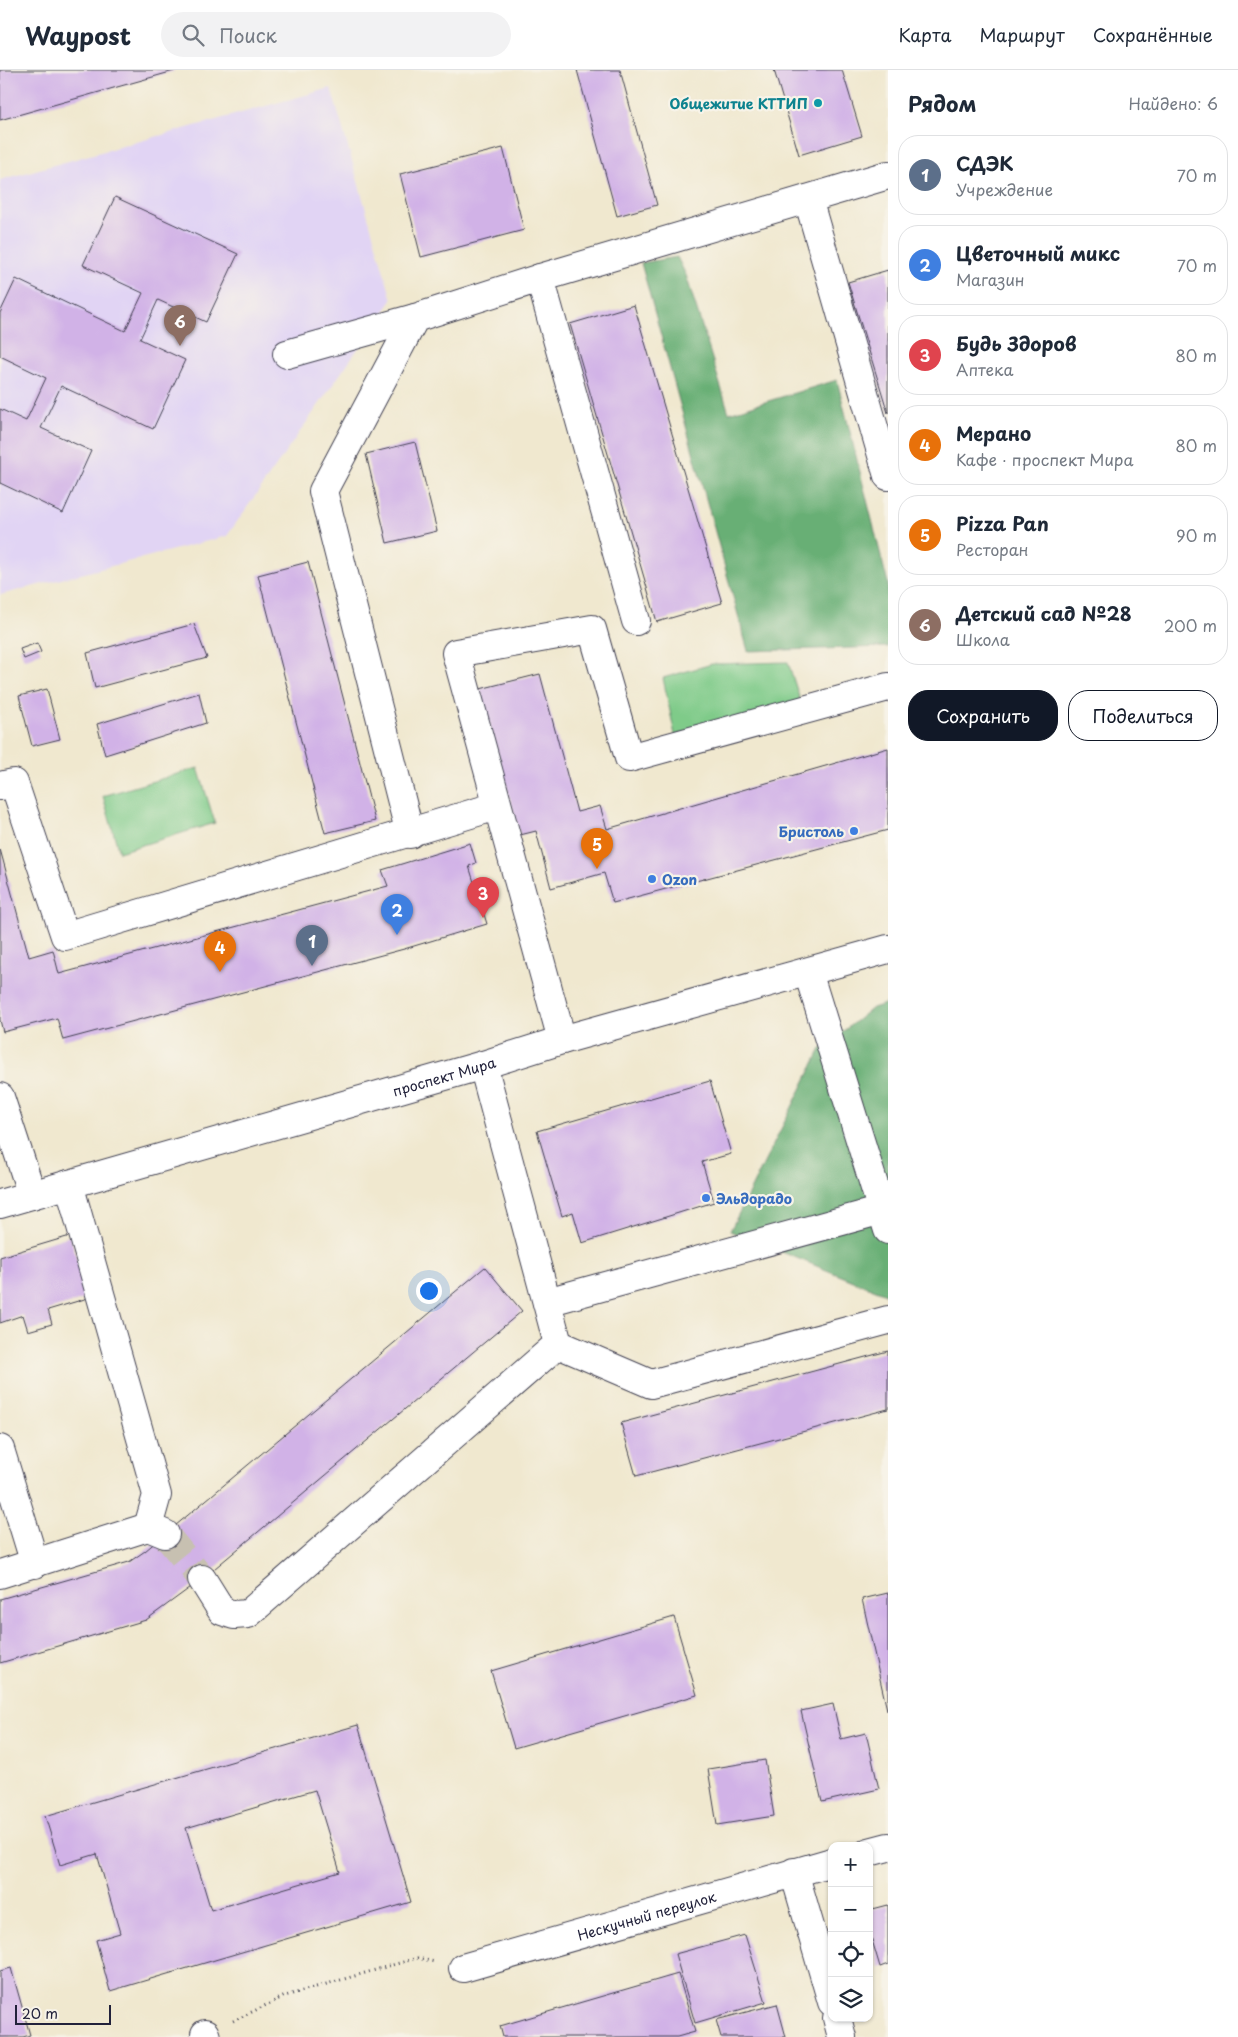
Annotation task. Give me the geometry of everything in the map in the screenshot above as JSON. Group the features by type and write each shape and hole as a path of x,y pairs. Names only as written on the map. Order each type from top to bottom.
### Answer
{"main road":[{"path":"286,354 415,318 540,278 888,175"},
{"path":"808,199 888,476"},
{"path":"540,278 636,621"},
{"path":"410,834 323,492 415,318"},
{"path":"562,1040 456,653 592,629 629,758 888,687"},
{"path":"0,786 14,783 65,936 410,834 497,806"},
{"name":"проспект Мира","path":"0,1204 483,1066 562,1040 888,949"},
{"path":"547,1302 885,1220 808,972"},
{"path":"483,1066 558,1344"},
{"path":"0,1097 32,1194"},
{"path":"0,1574 157,1531 157,1495 69,1184"},
{"path":"558,1344 651,1384 888,1320"},
{"path":"202,1579 222,1611 234,1615 248,1614 558,1344"},
{"path":"1,1457 35,1564"},
{"path":"873,1851 888,1847"},
{"name":"Нескучный переулок","path":"463,1968 828,1863"},
{"path":"794,1872 828,1988"},
{"path":"837,2022 842,2037"}],"path":[{"path":"205,2036 285,1996 416,1958 463,1968"}],"shaded area":[{"path":"331,88 392,300 227,536 0,595 0,180"}],"green space":[{"path":"677,257 686,275 729,413 837,380 888,584 888,647 748,651 641,263"},
{"path":"788,662 801,703 675,735 663,678 712,664"},
{"path":"198,768 215,823 119,852 103,796"},
{"path":"888,1003 888,1295 730,1231 821,1049 872,1008"}],"building":[{"path":"0,70 174,70 174,71 0,120"},
{"path":"577,70 620,70 657,205 617,216"},
{"name":"Общежитие КТТИП","path":"774,70 842,70 862,136 799,155"},
{"path":"503,148 524,230 421,257 400,174"},
{"path":"115,197 238,254 206,322 158,300 140,339 185,360 153,429 61,386 41,428 91,451 63,513 0,483 0,409 26,421 46,378 0,356 0,313 16,279 125,331 143,293 83,265"},
{"path":"888,270 888,413 848,282"},
{"path":"634,305 722,603 657,622 570,324"},
{"path":"415,442 437,531 387,543 366,454"},
{"path":"308,562 375,821 325,833 258,575"},
{"path":"194,624 207,658 95,688 87,653"},
{"path":"37,643 41,652 24,659 20,649"},
{"path":"540,674 577,812 600,806 607,829 888,748 888,830 613,903 604,873 551,888 536,831 520,835 480,689"},
{"path":"47,689 60,739 32,746 19,696"},
{"path":"199,693 206,723 105,755 97,724"},
{"path":"470,843 476,863 469,866 487,924 404,949 63,1040 57,1018 3,1032 0,1020 0,849 29,957 53,950 59,974 388,886 382,870"},
{"path":"710,1081 731,1154 702,1162 714,1202 582,1243 573,1212 562,1216 537,1131"},
{"path":"70,1236 88,1298 48,1310 52,1324 28,1331 23,1315 0,1323 0,1257"},
{"path":"485,1267 522,1311 202,1579 146,1620 0,1663 0,1599 129,1562 145,1551"},
{"path":"888,1351 888,1409 636,1476 621,1423"},
{"path":"888,1593 888,1710 887,1710 862,1599"},
{"path":"674,1617 697,1695 514,1748 491,1671"},
{"path":"833,1704 841,1739 866,1733 879,1789 822,1802 801,1711"},
{"path":"358,1725 411,1902 110,1991 96,1940 120,1933 97,1854 60,1865 45,1816","holes":["315,1790 340,1872 211,1910 186,1828"]},
{"path":"765,1760 774,1816 717,1825 708,1769"},
{"path":"888,1905 888,1964 880,1967 873,1943 873,1909"},
{"path":"745,1935 766,2002 695,2023 675,1954"},
{"path":"11,1968 30,2035 23,2037 0,2037 0,1971"},
{"path":"678,1974 695,2032 677,2037 503,2037 500,2026"},
{"path":"777,2004 786,2037 721,2037 716,2020"}],"tunnel":[{"path":"165,1534 202,1579"}],"place":[{"name":"Общежитие КТТИП","path":"818,103"},
{"name":"Детский сад №28","path":"180,346"},
{"name":"Бристоль","path":"854,831"},
{"name":"Pizza Pan","path":"597,869"},
{"name":"Ozon","path":"652,879"},
{"name":"Будь Здоров","path":"483,918"},
{"name":"Цветочный микс","path":"397,935"},
{"name":"СДЭК","path":"312,966"},
{"name":"Мерано","path":"220,972"},
{"name":"Эльдорадо","path":"706,1198"}]}
